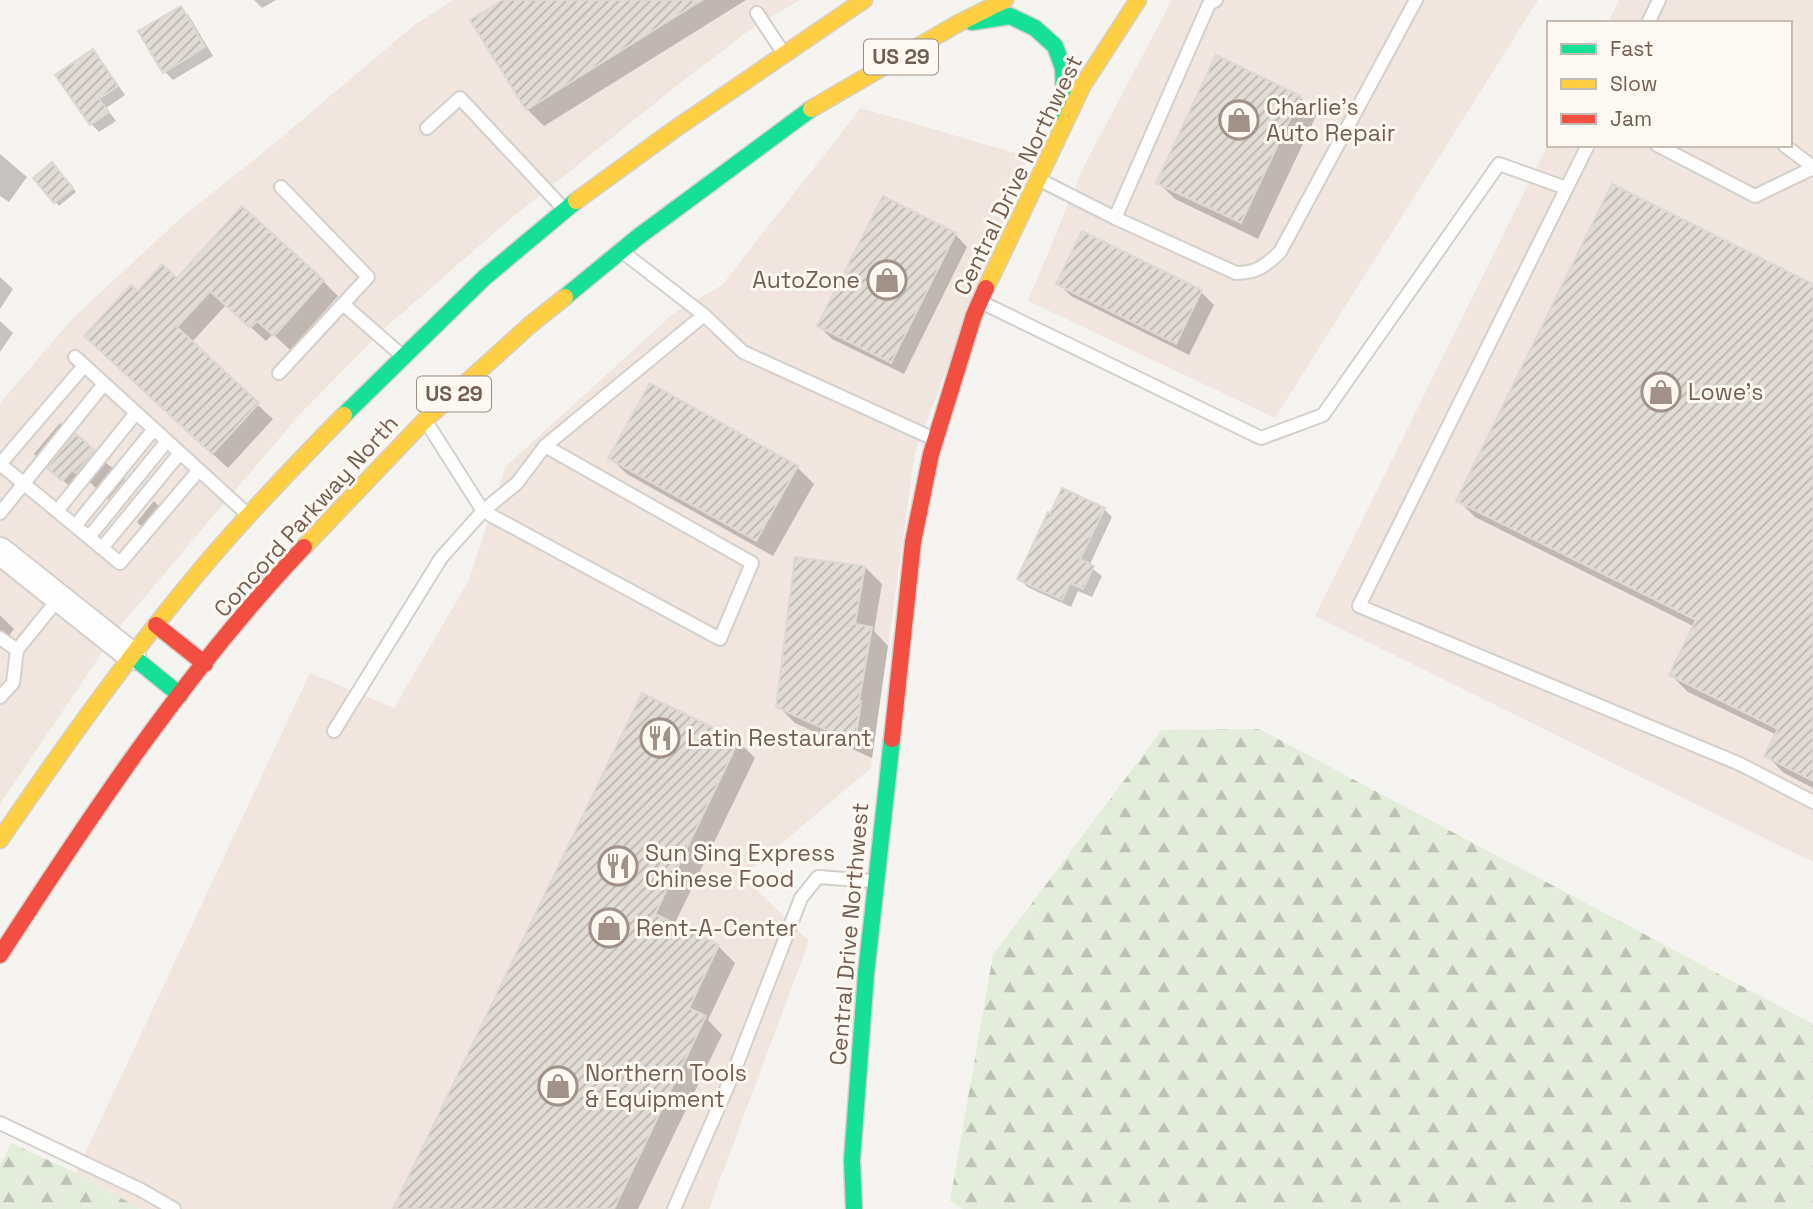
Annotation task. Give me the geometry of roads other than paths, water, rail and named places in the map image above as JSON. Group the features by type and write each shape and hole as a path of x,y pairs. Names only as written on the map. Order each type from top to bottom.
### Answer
{"main road":[{"name":"Concord Parkway North","path":"0,840 132,656 193,579 249,516 402,356 565,210 864,0"},
{"name":"Concord Parkway North","path":"0,955 86,823 180,695 266,587 425,420 530,325 621,251 799,116 957,24 1005,0"},
{"name":"Central Drive Northwest","path":"854,1209 852,1160 866,974 913,542 936,440 980,301 1083,85 1138,0"},
{"path":"957,24 1010,16 1035,28 1055,46 1063,68 1065,122"},
{"path":"799,116 874,54"},
{"path":"156,625 205,664"},
{"path":"132,656 180,695"}],"street":[{"path":"0,551 132,656"}],"lane":[{"path":"1115,218 1209,4 1216,0"},
{"path":"1037,178 1115,218 1236,273 1251,273 1263,268 1280,252 1416,0"},
{"path":"1649,21 1659,0"},
{"path":"757,13 784,54"},
{"path":"427,128 460,98 565,210"},
{"path":"1587,147 1359,606 1740,764 1813,802"},
{"path":"1661,147 1755,196 1813,167 1787,147"},
{"path":"980,301 1261,439 1323,415 1499,164 1566,188"},
{"path":"279,373 368,277 281,187"},
{"path":"621,251 704,315 743,352 936,440"},
{"path":"343,304 402,356"},
{"path":"334,731 441,558 483,511 517,484 545,446 704,315"},
{"path":"199,470 120,563 0,464 80,362 199,470 249,516"},
{"path":"0,513 104,384"},
{"path":"57,511 136,413"},
{"path":"425,420 483,511 720,639 752,563 545,446"},
{"path":"75,526 154,429"},
{"path":"89,537 167,441"},
{"path":"102,548 180,453"},
{"path":"0,697 13,683 17,650 59,598"},
{"path":"0,638 17,650"},
{"path":"674,1209 733,1074 801,898 818,877 876,881"},
{"path":"0,1123 141,1190 174,1209"}],"place":[{"name":"Charlie's Auto Repair","path":"1239,120"},
{"name":"AutoZone","path":"887,280"},
{"name":"Lowe's","path":"1661,392"},
{"name":"Latin Restaurant","path":"660,738"},
{"name":"Sun Sing Express Chinese Food","path":"618,866"},
{"name":"Rent-A-Center","path":"609,928"},
{"name":"Northern Tools & Equipment","path":"558,1086"}]}
